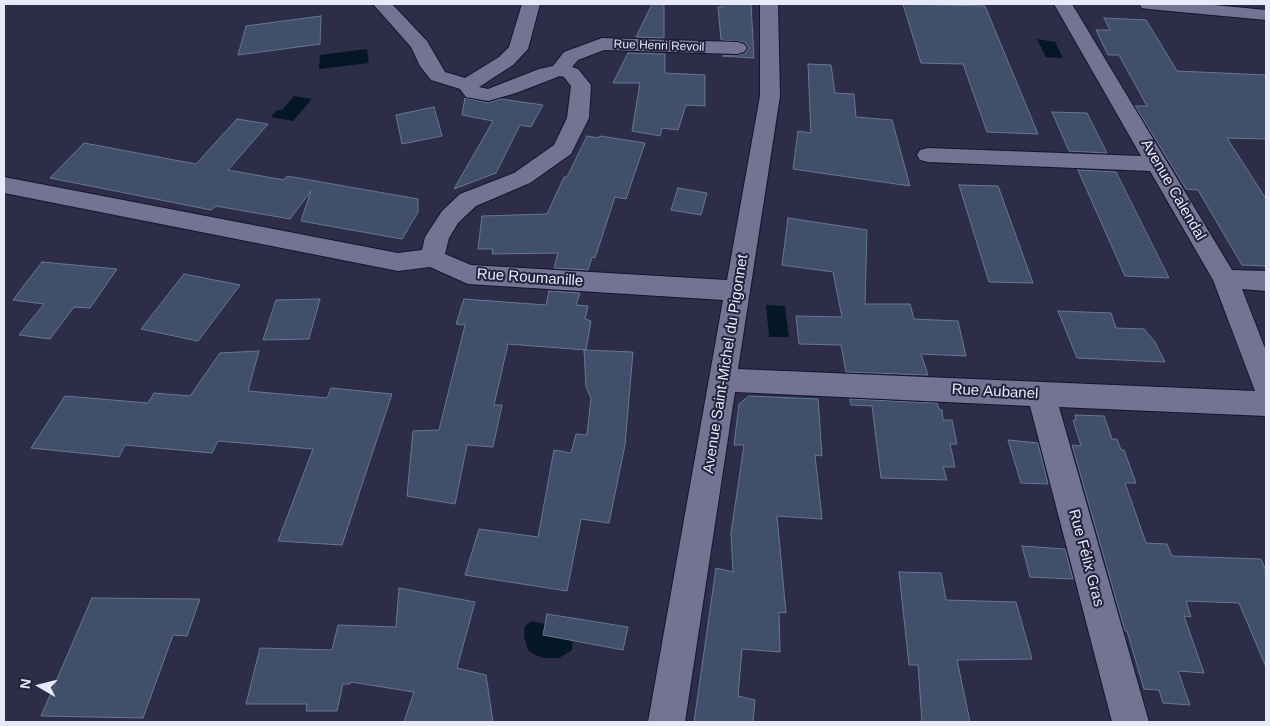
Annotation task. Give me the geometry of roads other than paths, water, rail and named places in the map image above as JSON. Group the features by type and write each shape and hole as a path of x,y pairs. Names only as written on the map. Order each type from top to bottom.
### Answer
{"street":[{"path":"4,185 398,262 432,258 437,237 450,217 468,200 522,178 563,149 578,118 581,84 571,73 560,70 546,73 509,89 488,95 473,93 467,84 438,76 430,66 420,45 382,4"},
{"path":"467,84 506,61 518,49 531,4"},
{"name":"Avenue Saint-Michel du Pigonnet","path":"666,722 770,96 769,4"},
{"name":"Avenue Calendal","path":"1063,4 1159,164 1225,280 1266,385"},
{"path":"1148,4 1266,15"},
{"name":"Rue Henri Revoil","path":"560,70 571,56 602,44 737,48"},
{"path":"928,155 1159,164"},
{"name":"Rue Roumanille","path":"432,258 468,274 738,291"},
{"path":"1225,280 1266,281"},
{"name":"Rue Aubanel","path":"724,380 1266,404"},
{"name":"Rue Félix Gras","path":"1041,394 1131,722"}],"water":[{"path":"1037,39 1055,42 1063,58 1046,57"},
{"path":"367,49 369,63 319,69 320,55"},
{"path":"294,96 312,99 293,121 271,117 277,110 282,110"},
{"path":"766,305 785,306 789,337 769,337"},
{"path":"532,621 573,631 572,650 559,658 544,658 533,654 528,650 524,636 525,626"}]}
